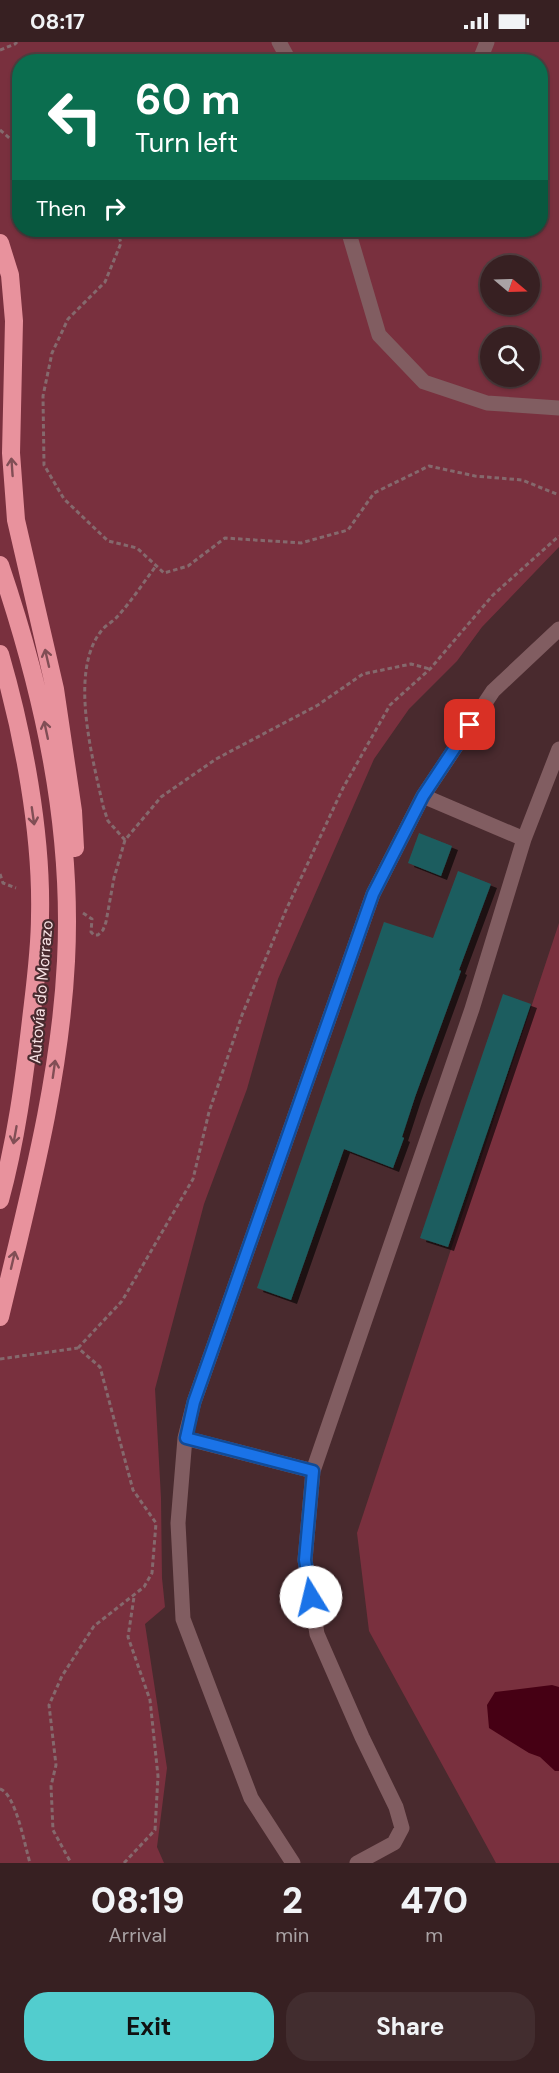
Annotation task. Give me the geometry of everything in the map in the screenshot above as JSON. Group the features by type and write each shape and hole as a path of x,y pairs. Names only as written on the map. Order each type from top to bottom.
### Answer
{"highway":[{"path":"0,243 10,275 14,321 11,453 16,520 55,689 73,810 76,872 74,904"},
{"name":"Autovía do Morrazo","path":"0,565 32,665 52,754 74,904 52,1086 38,1158 0,1317"},
{"name":"Autovía do Morrazo","path":"0,654 12,696 26,769 36,838 40,914 24,1089 0,1200"}],"street":[{"path":"350,237 379,335 424,382 487,404 559,408"},
{"path":"293,1863 250,1798 183,1619 178,1523 186,1438 194,1402 373,894 423,796 493,691 559,629"},
{"path":"357,1863 394,1843 402,1828 396,1806 362,1737 317,1634 305,1560 313,1471 472,1009 524,839 559,749"},
{"path":"423,796 524,839"},
{"path":"186,1438 313,1471"}],"path":[{"path":"0,50 17,42"},
{"path":"0,130 12,140"},
{"path":"119,237 121,243 105,282 68,319 52,353 43,396 44,465 64,499 108,541 137,548 164,573 188,566 225,538 301,543 348,530 374,493 429,466 475,476 522,480 559,495"},
{"path":"0,1359 78,1348 122,1301 193,1179 209,1112 242,1015 286,910 343,788 390,705 430,669 493,595 559,536"},
{"path":"125,840 108,821 103,806 85,710 84,689 92,652 102,631 117,617 156,566"},
{"path":"74,904 83,914 92,919 91,932 98,935 106,922 114,878 125,840 161,797 216,759 318,705 363,674 411,664 430,669"},
{"path":"0,874 3,883 16,888"},
{"path":"70,1863 53,1830 51,1786 56,1766 49,1705 62,1676 94,1626 144,1587 152,1573 156,1523 133,1490 100,1366 78,1348"},
{"path":"124,1863 155,1830 158,1776 150,1700 128,1636 135,1595"},
{"path":"0,1790 8,1794 20,1824 30,1863"}],"shaded area":[{"path":"0,42 559,42 559,547 482,627 457,661 409,709 374,759 278,979 247,1089 204,1204 155,1389 165,1607 145,1624 167,1768 157,1847 164,1863 0,1863"},
{"path":"559,923 559,1863 496,1863 369,1631 357,1533"},
{"path":"552,1685 559,1687 559,1771 555,1771 540,1757 529,1753 489,1728 487,1705 495,1692"}],"building":[{"path":"419,833 452,846 441,876 408,863"},
{"path":"458,871 491,884 415,1097 393,1168 344,1149 291,1300 257,1288 384,922 433,938"},
{"path":"503,994 531,1004 448,1247 420,1238"}],"route":[{"path":"311,1597 305,1560 313,1471 186,1438 194,1402 373,894 423,796 470,725"}]}
